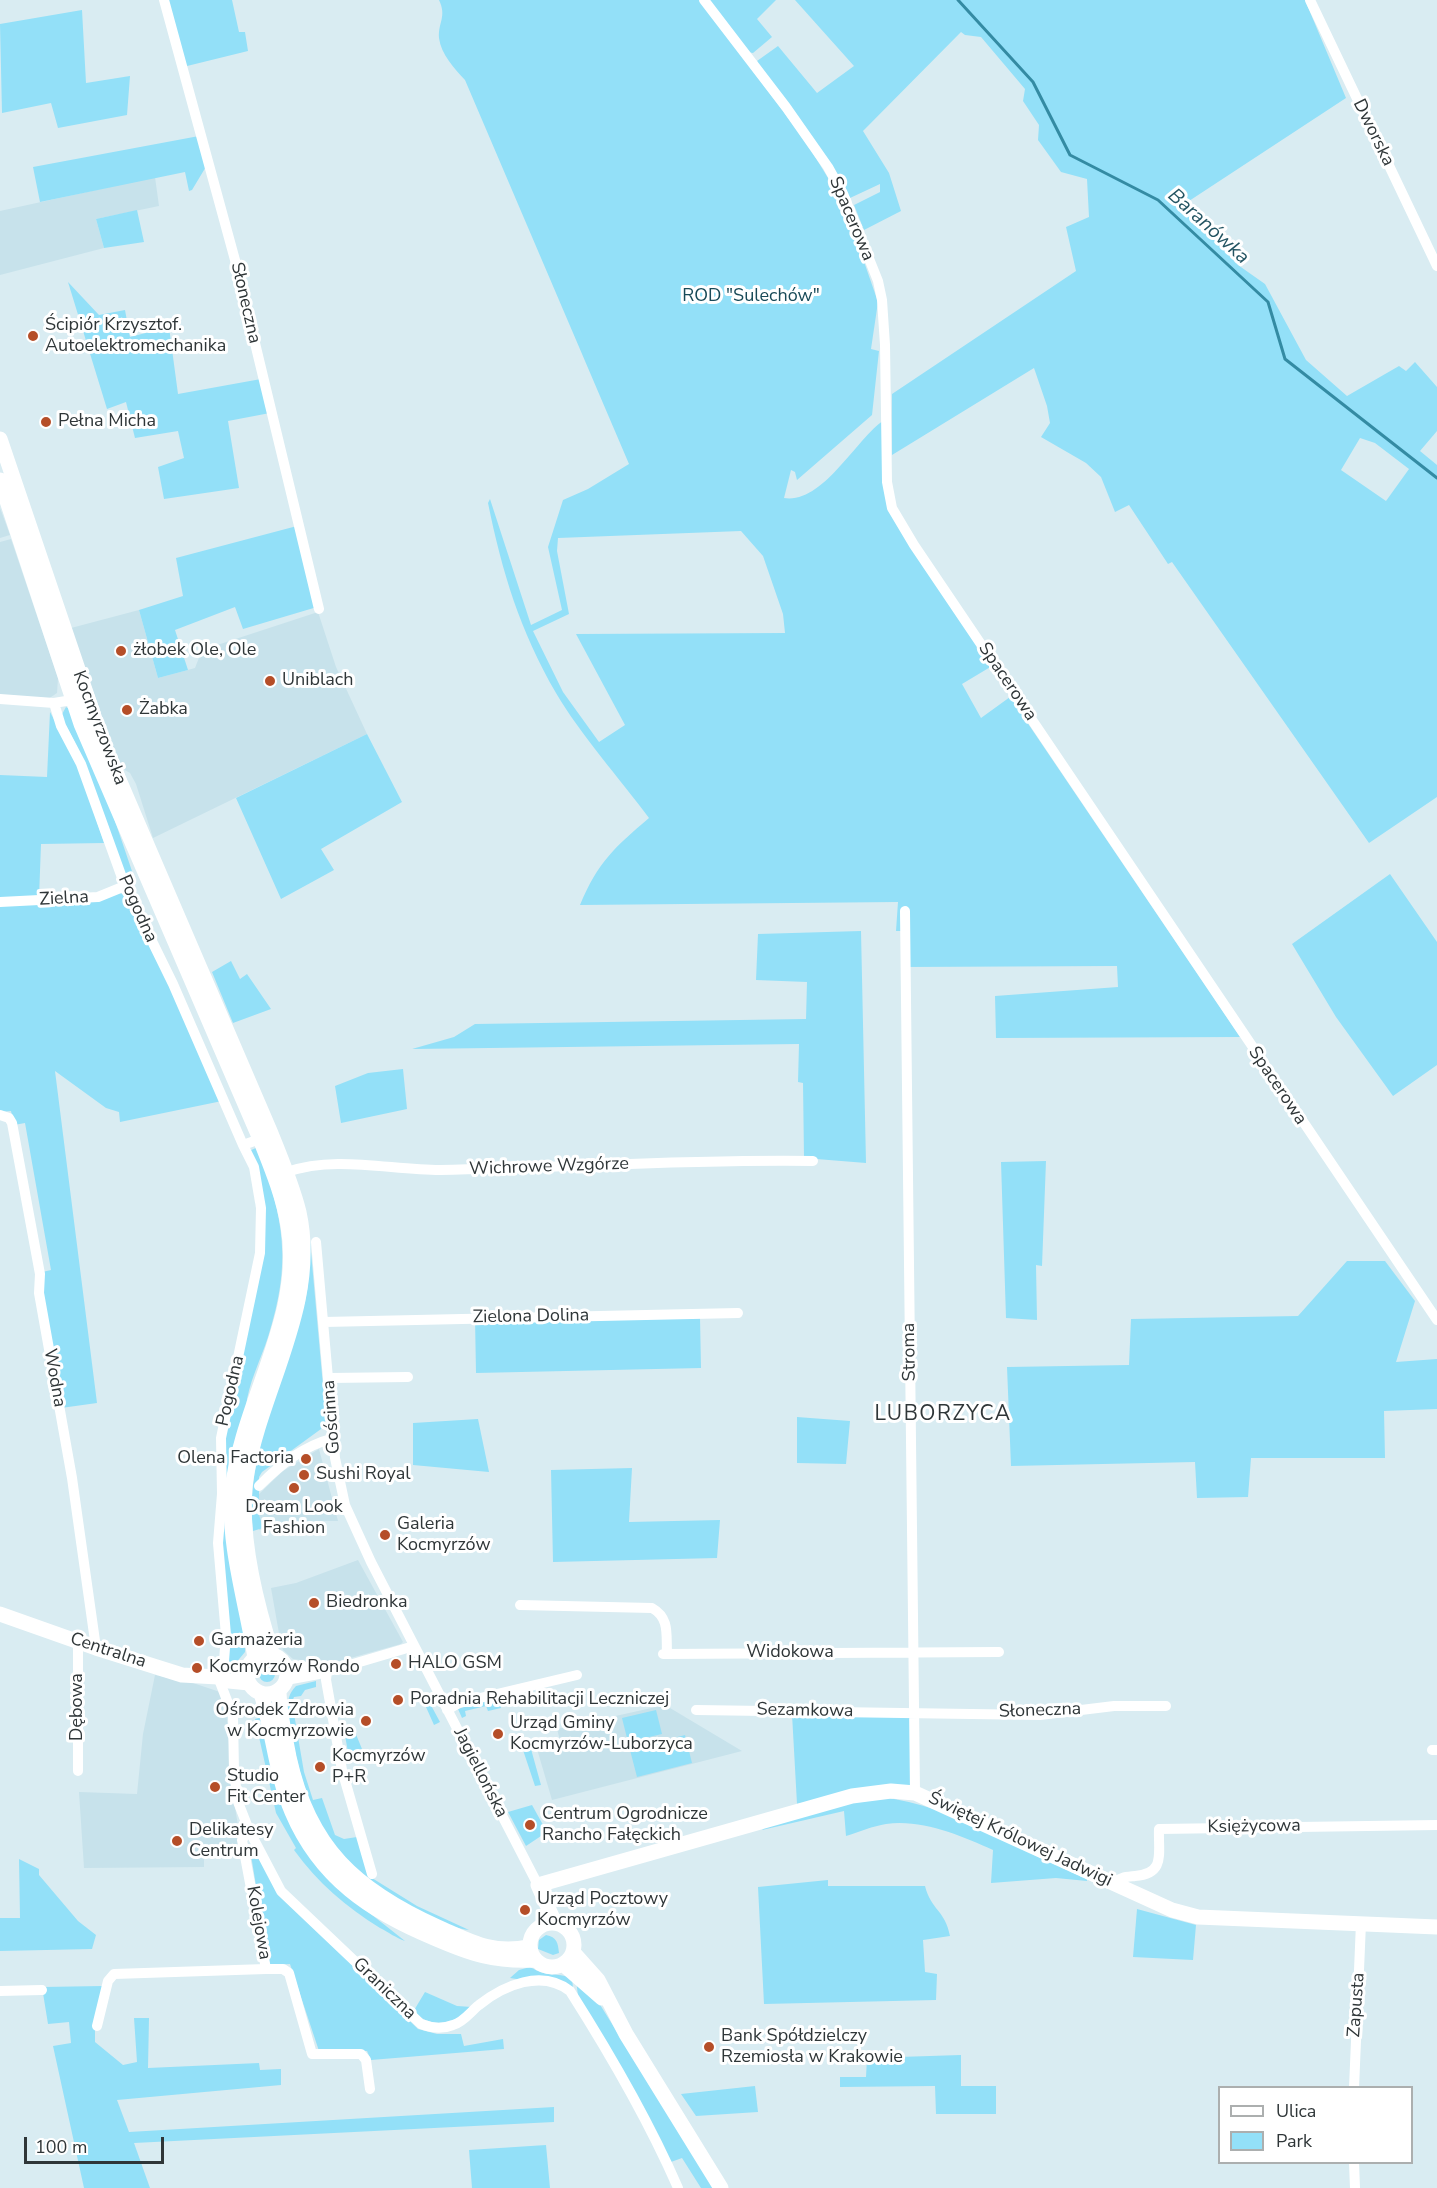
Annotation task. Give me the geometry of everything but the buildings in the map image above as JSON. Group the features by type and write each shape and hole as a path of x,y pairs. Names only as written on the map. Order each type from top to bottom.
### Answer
{"main road":[{"name":"Kocmyrzowska","path":"0,439 84,695 212,1012"},
{"name":"Kocmyrzowska","path":"0,480 72,700 212,1012"},
{"path":"212,1012 284,1205 290,1247 286,1299 237,1456 232,1495 236,1550 251,1670 261,1693 283,1786 292,1812 321,1862 370,1908 471,1954 501,1961 532,1953"},
{"path":"212,1012 287,1172 299,1214 302,1270 291,1327 251,1456 244,1503 254,1578 273,1656 283,1679 287,1745 305,1811 319,1837 348,1872 397,1908 478,1945 496,1950 532,1953 546,1967 568,1958"},
{"name":"Centralna","path":"0,1614 182,1675 218,1677 251,1670 266,1654 273,1656"},
{"path":"261,1693 272,1693 283,1679"},
{"name":"Świętej Królowej Jadwigi","path":"538,1885 852,1796 891,1791 915,1793 1172,1910 1198,1917 1437,1927"},
{"name":"Jagiellońska","path":"538,1885 548,1924"},
{"path":"532,1953 532,1935 548,1924 566,1928 572,1936 568,1958"},
{"path":"568,1958 607,2002 722,2188"}],"street":[{"name":"Słoneczna","path":"164,0 235,260 319,609"},
{"name":"Spacerowa","path":"704,0 786,107 828,167 844,196 878,281 883,310 888,432 887,482 892,508 914,545 1437,1320"},
{"name":"Dworska","path":"1310,0 1437,266"},
{"path":"0,699 54,703 72,700"},
{"name":"Pogodna","path":"54,703 61,726 81,764 125,886 173,984 254,1167 261,1208 260,1253 221,1438 222,1494 218,1543 226,1635 224,1660 218,1677"},
{"name":"Zielna","path":"0,902 98,897 125,886"},
{"name":"Stroma","path":"905,911 915,1793"},
{"name":"Wodna","path":"0,1115 9,1118 12,1123 40,1274 39,1293 72,1478 96,1648"},
{"path":"243,1145 260,1139"},
{"name":"Wichrowe Wzgórze","path":"287,1172 300,1167 338,1163 432,1170 813,1161"},
{"name":"Gościnna","path":"316,1242 339,1484 349,1518 414,1646"},
{"name":"Zielona Dolina","path":"324,1322 738,1313"},
{"path":"330,1378 408,1377"},
{"path":"259,1486 292,1457 314,1443 334,1438"},
{"name":"Widokowa","path":"520,1605 652,1608 666,1621 665,1654 999,1652"},
{"name":"Dębowa","path":"78,1642 78,1772"},
{"path":"283,1679 319,1674 414,1646"},
{"name":"Jagiellońska","path":"414,1646 538,1885"},
{"path":"327,1670 326,1680 342,1770 372,1874"},
{"path":"447,1710 459,1703 578,1675"},
{"name":"Graniczna","path":"218,1677 233,1716 234,1772 238,1802 249,1830 281,1891 421,2024 435,2028 453,2026 497,1992 517,1983 561,1984 570,1991 621,2076 662,2152 678,2188"},
{"name":"Słoneczna","path":"914,1712 1040,1715 1114,1706 1166,1706"},
{"name":"Sezamkowa","path":"696,1710 914,1712"},
{"name":"Księżycowa","path":"1113,1883 1119,1877 1149,1875 1154,1872 1158,1862 1159,1828 1437,1825"},
{"name":"Kolejowa","path":"249,1830 242,1840 266,1969 283,1969 289,1973 312,2054 361,2054 366,2060 370,2089"},
{"name":"Zapusta","path":"1354,2086 1361,1923"},
{"path":"97,2026 108,1981 114,1974 266,1969"},
{"path":"0,1991 42,1990"},
{"path":"1354,2164 1354,2188"}],"shaded area":[{"path":"155,177 159,206 96,219 104,248 0,275 0,211"},
{"path":"0,508 10,535 0,538"},
{"path":"11,539 58,678 57,693 48,699 0,696 0,542"},
{"path":"139,610 158,678 195,668 202,650 318,612 336,667 367,734 153,838 136,784 130,773 123,769 110,740 71,628"},
{"path":"319,1449 338,1521 307,1521 259,1530 257,1496 283,1471"},
{"path":"358,1560 403,1642 329,1664 293,1659 283,1650 271,1588 296,1583"},
{"path":"155,1675 193,1683 220,1692 226,1710 234,1801 243,1857 204,1859 204,1867 84,1868 79,1792 137,1794 143,1734"},
{"path":"665,1705 742,1751 552,1800 537,1749 561,1744 557,1729"}],"green space":[{"path":"166,0 232,0 239,32 245,32 248,51 183,67"},
{"name":"ROD \"Sulechów\"","path":"439,0 700,0 806,142 844,204 878,302 871,349 879,351 872,415 797,480 795,472 791,470 784,498 798,497 812,491 825,481 884,420 887,507 992,666 962,684 981,718 1010,697 1240,1037 996,1038 995,996 1118,987 1117,966 904,967 904,931 896,931 898,902 580,905 593,877 608,857 649,818 577,724 543,670 522,624 506,577 488,503 490,499 531,625 562,610 548,547 563,500 588,489 629,464 465,80 442,50 439,38 441,6","holes":["741,531 763,556 783,614 785,633 576,634 625,725 599,742 563,692 533,631 569,614 557,551 558,538"]},
{"path":"709,0 776,0 757,19 772,37 753,53 747,52"},
{"path":"795,0 1305,0 1346,98 1189,201 1207,216 1216,228 1220,234 1222,248 1238,265 1265,284 1306,360 1347,396 1399,366 1406,371 1415,362 1437,387 1437,431 1420,451 1437,465 1437,797 1369,843 1172,562 1168,564 1129,505 1115,512 1101,477 1086,463 1041,437 1050,423 1047,406 1034,368 892,455 892,394 1076,271 1066,227 1089,217 1087,179 1061,172 1038,140 1039,125 1023,101 1025,89 981,37 965,35 961,32 863,131 889,173 901,211 864,230 854,205 880,192 880,184 850,198 757,61 778,46 817,93 854,66","holes":["1360,438 1375,443 1409,469 1386,501 1341,470"]},
{"path":"82,10 86,83 130,76 127,115 58,128 51,103 2,113 0,24"},
{"path":"199,136 207,165 192,190 189,191 185,172 40,202 33,167"},
{"path":"137,210 144,242 104,248 96,219"},
{"path":"68,282 99,315 125,310 130,337 169,327 178,394 261,379 270,413 228,421 239,488 164,499 158,467 184,458 178,431 135,438 126,402 107,409"},
{"path":"297,526 317,607 243,629 235,607 175,630 188,670 158,678 139,610 183,596 176,558"},
{"path":"66,707 70,709 114,818 135,880 125,880 81,755 61,716"},
{"path":"50,712 78,764 104,843 41,844 39,898 0,900 0,775 47,777"},
{"path":"367,734 402,802 321,849 334,870 281,899 236,798"},
{"path":"1390,874 1437,942 1437,1065 1393,1096 1336,1017 1292,944"},
{"path":"120,893 125,895 138,926 171,984 222,1101 120,1122 119,1112 106,1108 55,1071 97,1403 61,1408 38,1273 51,1270 25,1123 14,1125 11,1111 0,1112 0,906"},
{"path":"861,931 866,1163 804,1158 803,1083 798,1082 799,1044 412,1049 454,1037 475,1024 806,1019 807,982 756,980 758,934"},
{"path":"231,961 240,979 247,974 271,1009 233,1023 212,972"},
{"path":"403,1069 407,1109 341,1123 335,1086 368,1073"},
{"path":"258,1147 279,1219 282,1263 276,1310 252,1381 246,1407 245,1652 235,1664 224,1666 220,1544 223,1438 262,1254 249,1151"},
{"path":"1046,1161 1042,1266 1036,1265 1037,1320 1006,1318 1001,1162"},
{"path":"310,1241 326,1419 321,1429 262,1472 259,1477 259,1515 263,1528 253,1531 252,1502 260,1445 306,1297"},
{"path":"1347,1261 1385,1261 1415,1301 1396,1362 1437,1359 1437,1409 1384,1411 1385,1458 1251,1458 1248,1497 1197,1498 1195,1462 1011,1466 1007,1367 1129,1365 1131,1319 1298,1316"},
{"path":"700,1317 701,1368 476,1373 475,1318"},
{"path":"797,1417 850,1421 846,1464 797,1463"},
{"path":"478,1419 489,1472 413,1465 413,1423"},
{"path":"632,1468 629,1522 720,1520 717,1558 553,1562 551,1470"},
{"path":"264,1666 270,1666 275,1674 273,1680 264,1682 259,1677 259,1671"},
{"path":"316,1681 316,1687 305,1690 301,1696 294,1697 292,1702 304,1772 313,1800 322,1798 335,1835 344,1839 357,1837 372,1878 417,1906 469,1930 454,1927 431,1917 384,1890 362,1874 329,1837 307,1793 292,1737 288,1710 289,1697 296,1686"},
{"path":"512,1692 514,1697 500,1701 501,1708 488,1711 486,1706 465,1711 466,1716 462,1718 458,1709"},
{"path":"426,1696 440,1722 434,1725 422,1698"},
{"path":"656,1710 662,1734 628,1742 622,1718"},
{"path":"792,1714 910,1716 911,1788 797,1804"},
{"path":"262,1717 329,1881 405,1941 380,1928 344,1903 323,1884 294,1850 296,1848 276,1813 255,1719"},
{"path":"353,1727 362,1749 346,1756 348,1764 341,1754 348,1752 344,1730"},
{"path":"685,1735 692,1763 637,1777 630,1750"},
{"path":"528,1746 531,1749 541,1785 535,1786 522,1747"},
{"path":"882,1797 909,1802 961,1819 1013,1841 1087,1878 1087,1881 1056,1878 991,1883 993,1850 941,1830 914,1824 886,1824 846,1836 844,1811 762,1830 767,1825 844,1803"},
{"path":"532,1805 547,1832 526,1846 508,1812"},
{"path":"254,1845 279,1892 418,2029 437,2034 461,2034 464,2046 503,2039 504,2049 371,2060 367,2051 319,2051 290,1964 269,1965 250,1849"},
{"path":"19,1859 39,1869 39,1875 78,1921 96,1935 92,1949 0,1951 0,1918 20,1918"},
{"path":"828,1880 828,1886 925,1886 948,1927 950,1936 923,1940 925,1972 937,1974 936,2000 764,2004 758,1887"},
{"path":"1137,1909 1196,1925 1193,1960 1133,1957"},
{"path":"546,1935 553,1937 556,1941 559,1953 553,1955 538,1949 539,1940"},
{"path":"530,1967 542,1973 572,1978 573,1988 510,1978 519,1970"},
{"path":"576,1979 594,1995 714,2188 701,2188 682,2158 671,2162 578,1996"},
{"path":"103,1986 95,2024 95,2042 123,2065 137,2062 134,2018 149,2018 148,2068 259,2063 260,2070 281,2069 281,2085 117,2100 129,2132 554,2107 554,2122 134,2143 150,2188 84,2188 53,2046 71,2043 69,2022 48,2024 42,1987"},
{"path":"425,1992 457,2006 472,2007 451,2021 436,2023 428,2021 413,2012"},
{"path":"961,2055 961,2086 996,2086 996,2114 936,2114 935,2086 840,2087 840,2077 866,2077 867,2058"},
{"path":"755,2086 758,2112 696,2116 681,2094"},
{"path":"546,2145 550,2188 472,2188 469,2150"}],"waterway":[{"name":"Baranówka","path":"958,0 1033,82 1070,155 1158,200 1268,302 1285,359 1437,478"}],"place":[{"name":"Ścipiór Krzysztof. Autoelektromechanika","path":"33,336"},
{"name":"Pełna Micha","path":"46,422"},
{"name":"żłobek Ole, Ole","path":"121,651"},
{"name":"Uniblach","path":"270,681"},
{"name":"Żabka","path":"127,710"},
{"name":"Olena Factoria","path":"306,1459"},
{"name":"Sushi Royal","path":"304,1475"},
{"name":"Dream Look Fashion","path":"294,1488"},
{"name":"Galeria Kocmyrzów","path":"385,1535"},
{"name":"Biedronka","path":"314,1603"},
{"name":"Garmażeria","path":"199,1641"},
{"name":"HALO GSM","path":"396,1664"},
{"name":"Kocmyrzów Rondo","path":"197,1668"},
{"name":"Poradnia Rehabilitacji Leczniczej","path":"398,1700"},
{"name":"Ośrodek Zdrowia w Kocmyrzowie","path":"366,1721"},
{"name":"Urząd Gminy Kocmyrzów-Luborzyca","path":"498,1734"},
{"name":"Kocmyrzów P+R","path":"320,1767"},
{"name":"Studio Fit Center","path":"215,1787"},
{"name":"Centrum Ogrodnicze Rancho Fałęckich","path":"530,1825"},
{"name":"Delikatesy Centrum","path":"177,1841"},
{"name":"Urząd Pocztowy Kocmyrzów","path":"525,1910"},
{"name":"Bank Spółdzielczy Rzemiosła w Krakowie","path":"709,2047"}],"district":[{"name":"LUBORZYCA","path":"943,1415"}]}
